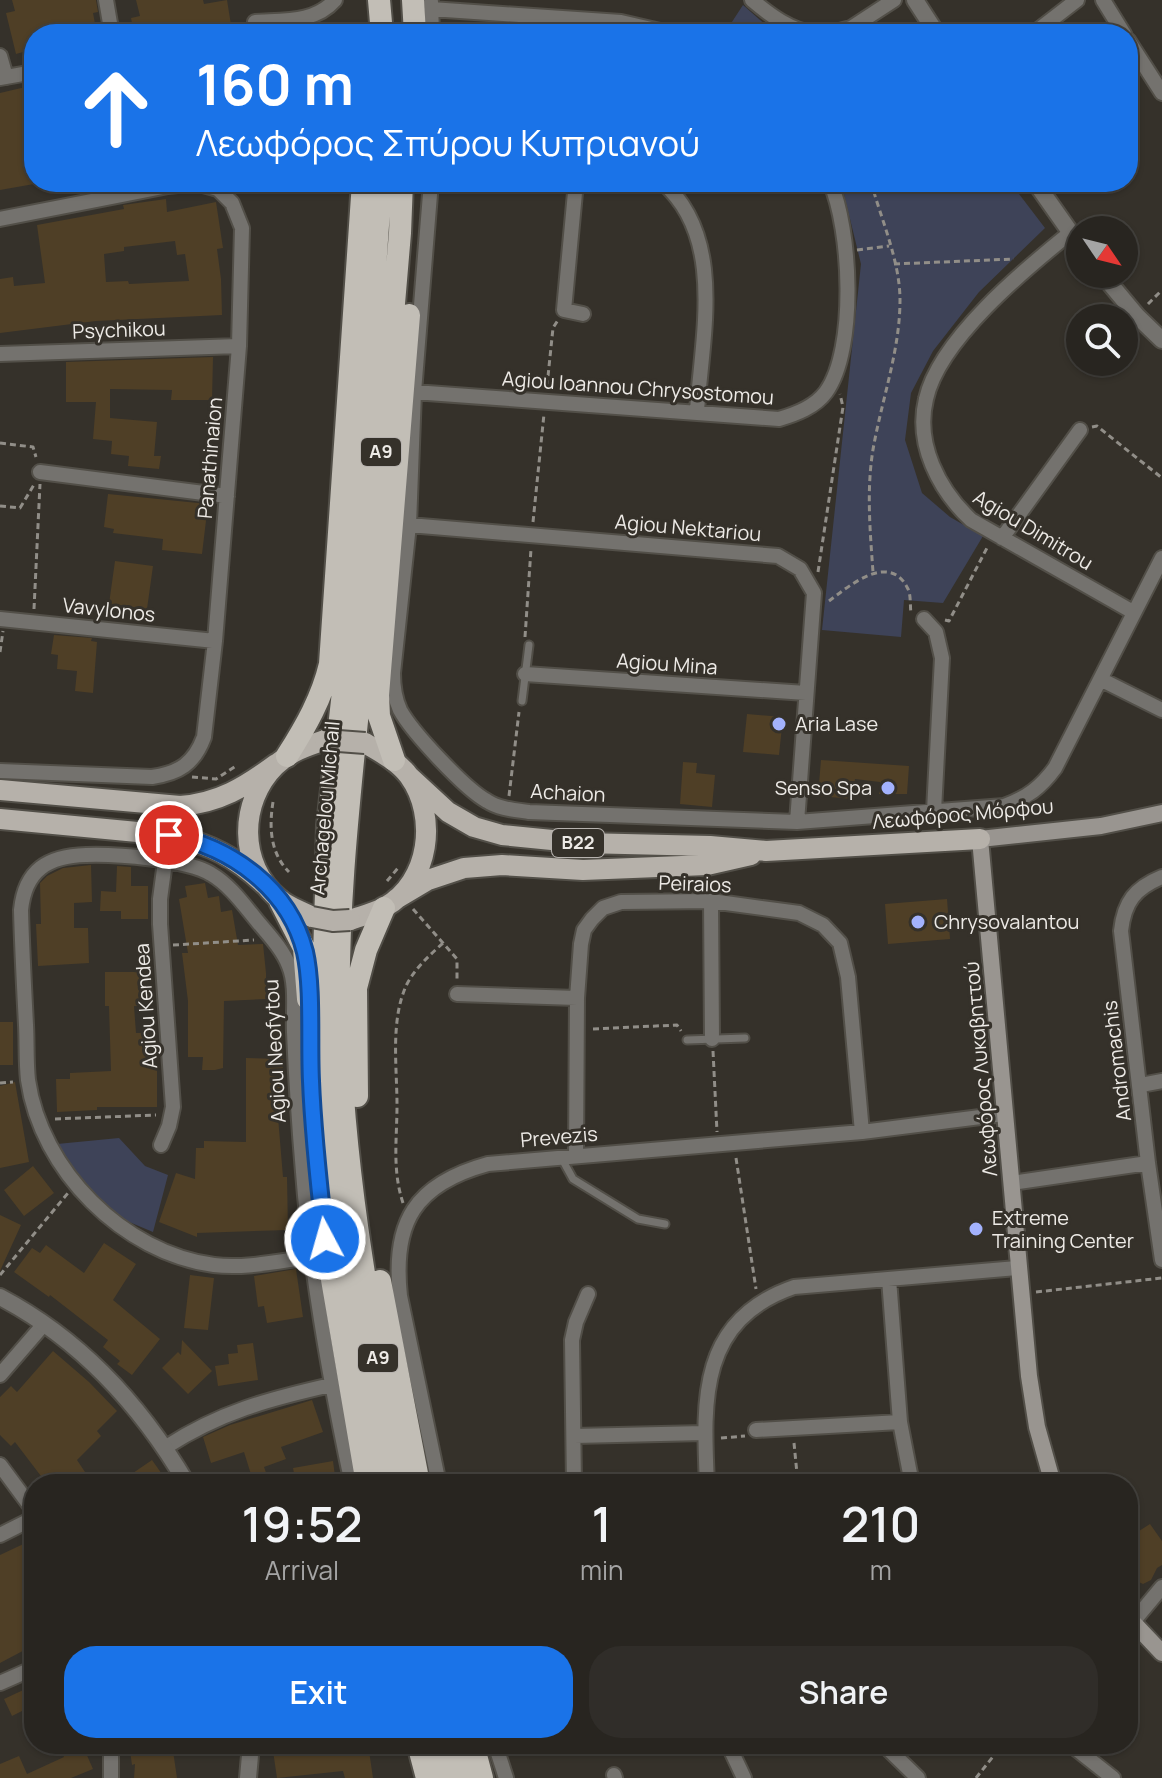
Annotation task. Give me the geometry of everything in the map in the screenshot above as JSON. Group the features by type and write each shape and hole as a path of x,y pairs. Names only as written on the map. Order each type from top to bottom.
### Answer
{"highway":[{"path":"365,0 366,24"},
{"path":"379,0 381,24"},
{"path":"400,0 401,24"},
{"path":"418,24 425,3"},
{"path":"282,760 324,691 330,664 362,192"},
{"name":"Archagelou Michail","path":"380,192 350,630 328,825 322,1023 324,1084 340,1235 381,1474"},
{"name":"Archagelou Michail","path":"398,1474 357,1232 341,1082 339,988 345,826 367,617 402,192"},
{"path":"402,768 379,716 378,695 416,192"},
{"path":"273,893 293,923 305,956 311,1084 323,1224 365,1474"},
{"path":"395,899 366,950 356,988 356,1084 369,1231 417,1474"},
{"path":"421,1754 427,1778"},
{"path":"439,1754 445,1778"},
{"path":"456,1754 463,1778"},
{"path":"476,1754 482,1778"}],"main road":[{"name":"B22","path":"0,790 180,806 199,805 239,791 282,760 325,740 365,743 402,768"},
{"path":"273,893 254,866 248,845 247,823 252,801 262,781 282,760"},
{"path":"395,899 414,878 424,853 427,826 422,800 402,768"},
{"name":"Λεωφόρος Μόρφου","path":"402,768 448,812 474,827 502,835 582,843 710,846 766,851 980,839 1101,826 1162,813"},
{"name":"B22","path":"0,819 190,839 235,858 273,893 312,917 350,920 395,899"},
{"name":"Λεωφόρος Λυκαβηττού","path":"980,839 1017,1268 1035,1414 1050,1474"},
{"name":"Λεωφόρος Μόρφου","path":"395,899 428,880 464,868 502,865 583,870 707,865 766,851"},
{"path":"1138,1628 1162,1653"}],"street":[{"path":"106,0 110,24"},
{"path":"255,22 305,19 322,13 335,0"},
{"path":"752,0 785,24"},
{"path":"857,24 894,0"},
{"path":"915,0 931,24"},
{"path":"1046,24 1077,0"},
{"path":"1103,0 1118,24"},
{"path":"430,24 425,3 630,24"},
{"path":"0,56 3,78 24,74"},
{"path":"1138,56 1162,93"},
{"name":"Panathinaion","path":"0,219 137,192"},
{"name":"Panathinaion","path":"173,774 199,751 204,737 227,496 243,256 242,228 232,203 221,192"},
{"name":"Achaion","path":"430,192 414,392 409,525 393,673 394,689 400,710 468,787 487,802 529,812 797,822 1004,806 1022,800 1040,788 1055,768 1162,558"},
{"path":"575,192 564,310 583,314"},
{"path":"671,192 687,210 703,256 706,284 697,411"},
{"name":"Agiou Ioannou Chrysostomou","path":"414,392 779,419 797,414 825,393 835,375 846,321 848,271 834,192"},
{"path":"1042,192 1066,227"},
{"name":"Agiou Dimitrou","path":"1066,244 1039,258 1010,282 949,353 926,395 923,431 939,482 952,502 971,520 1133,612"},
{"path":"1114,288 1127,304"},
{"path":"1138,317 1162,340"},
{"name":"Psychikou","path":"0,354 239,346"},
{"path":"998,536 1080,430"},
{"path":"40,472 227,496"},
{"name":"Agiou Nektariou","path":"409,525 778,556 800,569 814,593"},
{"path":"797,822 814,593"},
{"name":"Vavylonos","path":"2,619 215,641"},
{"path":"924,619 936,632 942,658 934,811"},
{"name":"Agiou Mina","path":"525,674 806,693"},
{"path":"1102,680 1162,710"},
{"path":"0,771 152,777 173,774"},
{"name":"Agiou Neofytou","path":"311,1257 214,1265 153,1245 123,1228 94,1204 56,1158 39,1119 28,1081 21,926 22,899 29,881 46,863 64,856 97,854 199,868 220,880 286,959 292,974 302,1171 311,1257 331,1385 350,1474"},
{"name":"Agiou Kendea","path":"161,1145 172,1114 160,899 165,862"},
{"name":"Andromachis","path":"1162,877 1135,892 1127,904 1121,931 1162,1260"},
{"path":"711,901 712,1039"},
{"name":"Peiraios","path":"568,1156 584,930 603,908 621,902 711,901 799,913 823,925 840,943 848,977 862,1132"},
{"path":"457,994 577,998"},
{"path":"1141,1085 1162,1081"},
{"name":"Prevezis","path":"437,1474 400,1296 398,1251 408,1220 418,1203 432,1190 465,1170 488,1164 862,1132 1004,1114"},
{"path":"1012,1183 1148,1163"},
{"path":"707,1474 708,1386 714,1360 739,1319 758,1303 794,1287 1017,1268"},
{"path":"889,1279 900,1422 910,1474"},
{"path":"574,1474 572,1340 588,1294"},
{"path":"0,1297 44,1324 107,1377 166,1447 181,1474"},
{"path":"0,1375 44,1324"},
{"path":"166,1447 207,1422 248,1405 331,1385"},
{"path":"756,1430 900,1422"},
{"path":"574,1436 705,1436"},
{"path":"0,1465 24,1497"},
{"path":"0,1535 24,1523"},
{"path":"1138,1612 1162,1587"},
{"path":"0,1683 24,1672"},
{"path":"111,1754 111,1778"},
{"path":"248,1778 250,1754"},
{"path":"411,1754 417,1778"},
{"path":"498,1754 506,1778"},
{"path":"733,1754 744,1778"},
{"path":"893,1754 918,1778"},
{"path":"1083,1754 1113,1778"}],"lane":[{"path":"522,701 529,645"},
{"path":"687,1040 745,1038"},
{"path":"568,1156 573,1179 638,1219 665,1224"}],"path":[{"path":"873,572 868,515 873,447 897,343 900,298 874,192"},
{"path":"846,251 889,246"},
{"path":"894,264 1039,258"},
{"path":"1138,315 1162,290"},
{"path":"529,645 525,636 545,401 553,328 564,310"},
{"path":"814,593 843,407 835,375"},
{"path":"1080,430 1097,426 1162,478"},
{"path":"0,443 33,447 40,472 34,622"},
{"path":"0,506 20,508 40,472"},
{"path":"813,613 850,585 873,572 885,572 899,578 909,590 911,619 949,621 998,536"},
{"path":"0,652 2,619"},
{"path":"508,809 522,701"},
{"path":"173,774 216,779 236,766"},
{"path":"274,797 271,833 281,864 289,872"},
{"path":"402,862 395,899 457,959 457,994"},
{"path":"162,945 271,938"},
{"path":"408,1220 397,1184 394,1155 398,1015 406,986 418,966 443,943"},
{"path":"577,1029 677,1025 687,1040"},
{"path":"712,1039 717,1144"},
{"path":"39,1119 172,1114"},
{"path":"733,1143 758,1303"},
{"path":"0,1275 75,1184"},
{"path":"1020,1293 1162,1278"},
{"path":"793,1428 797,1474"},
{"path":"705,1436 752,1436 756,1430"},
{"path":"976,1778 995,1754"}],"shaded area":[{"path":"743,5 765,24 731,24"},
{"path":"843,192 1018,192 1045,228 979,292 933,351 911,393 905,440 922,493 950,517 983,536 943,603 904,600 901,637 822,630 861,264"},
{"path":"119,1138 145,1166 168,1175 153,1232 122,1219 80,1184 57,1144"}],"building":[{"path":"12,0 96,0 98,12 93,13 95,24 24,24 24,52 16,54 6,13 15,11"},
{"path":"136,0 203,0 204,4 227,0 231,24 132,24 131,18 140,16"},
{"path":"24,87 24,186 0,190 0,93"},
{"path":"166,199 167,212 216,202 223,248 217,249 222,315 96,321 0,333 0,279 13,277 14,286 45,283 37,225 124,209 123,205","holes":["175,241 177,255 185,254 189,281 106,282 104,254 124,251 124,247"]},
{"path":"213,357 212,400 171,400 172,390 110,389 110,418 157,422 154,456 161,456 159,469 128,466 129,456 111,454 112,441 93,439 96,402 66,402 66,362"},
{"path":"108,494 208,504 202,554 162,550 163,539 113,533 114,529 104,527"},
{"path":"115,561 153,566 147,609 109,604"},
{"path":"54,635 92,638 91,641 97,642 93,693 75,691 77,671 57,669 58,655 51,654"},
{"path":"747,714 783,717 779,755 743,752"},
{"path":"821,760 909,766 907,794 879,794 880,782 855,779 853,799 818,796"},
{"path":"683,762 697,763 696,773 715,775 712,807 680,804"},
{"path":"91,865 92,902 74,903 74,928 88,928 89,963 38,966 36,924 41,924 40,883 63,868"},
{"path":"117,866 131,867 131,886 148,886 148,919 121,919 121,911 100,911 101,891 116,892"},
{"path":"205,883 208,898 219,896 221,912 232,910 238,945 263,944 266,973 266,999 224,1001 223,1068 215,1070 202,1070 203,1057 188,1057 188,1001 182,953 188,953 179,899 187,897 185,886"},
{"name":"Chrysovalantou","path":"947,899 950,939 888,944 885,904"},
{"path":"105,972 146,972 146,1006 134,1006 136,1033 147,1033 150,1066 157,1066 157,1107 97,1107 97,1110 57,1112 56,1079 70,1079 70,1073 111,1071"},
{"path":"0,1022 13,1022 13,1065 0,1065"},
{"path":"246,1058 283,1059 282,1105 277,1105 283,1177 287,1177 288,1230 197,1233 197,1237 159,1222 176,1173 195,1179 196,1148 204,1148 204,1141 246,1142"},
{"path":"15,1082 29,1162 0,1168 0,1086"},
{"path":"33,1166 54,1193 24,1216 4,1190"},
{"path":"0,1215 21,1225 0,1271"},
{"path":"104,1243 136,1264 113,1300 160,1339 132,1375 117,1364 120,1361 103,1347 108,1340 50,1295 14,1272 32,1248 40,1253 46,1245 84,1273"},
{"path":"296,1269 303,1317 267,1323 264,1306 258,1307 254,1276"},
{"path":"190,1275 214,1278 208,1330 184,1328"},
{"path":"182,1340 212,1371 188,1394 162,1368 178,1352 181,1355"},
{"path":"253,1343 258,1380 218,1386 215,1366 229,1364 228,1354 238,1353 237,1345"},
{"path":"53,1351 117,1411 97,1431 101,1436 77,1460 86,1474 39,1474 15,1442 11,1446 0,1435 0,1397 11,1386 17,1392"},
{"path":"312,1400 323,1432 281,1447 286,1459 264,1467 266,1474 251,1474 244,1452 211,1463 203,1437 230,1425"},
{"path":"152,1460 162,1474 132,1474"},
{"path":"333,1461 335,1474 294,1474 293,1468"},
{"path":"1150,1524 1162,1541 1162,1565 1151,1580 1143,1584 1138,1582 1138,1532"},
{"path":"24,1544 24,1650 0,1663 0,1555"},
{"path":"24,1690 24,1710 12,1716 4,1699"},
{"path":"63,1754 86,1754 93,1769 71,1778 0,1778 0,1764 19,1756 27,1774 64,1757"},
{"path":"130,1754 173,1754 177,1778 134,1778 135,1764 132,1765"},
{"path":"273,1754 369,1754 373,1778 345,1778 343,1771 277,1778"}],"place":[{"name":"Aria Lase","path":"779,724"},
{"name":"Senso Spa","path":"888,788"},
{"name":"Chrysovalantou","path":"918,922"},
{"name":"Extreme Training Center","path":"976,1229"}],"route":[{"path":"169,835 208,846 235,858 247,868 280,901 304,948 311,1084 325,1239"}]}
